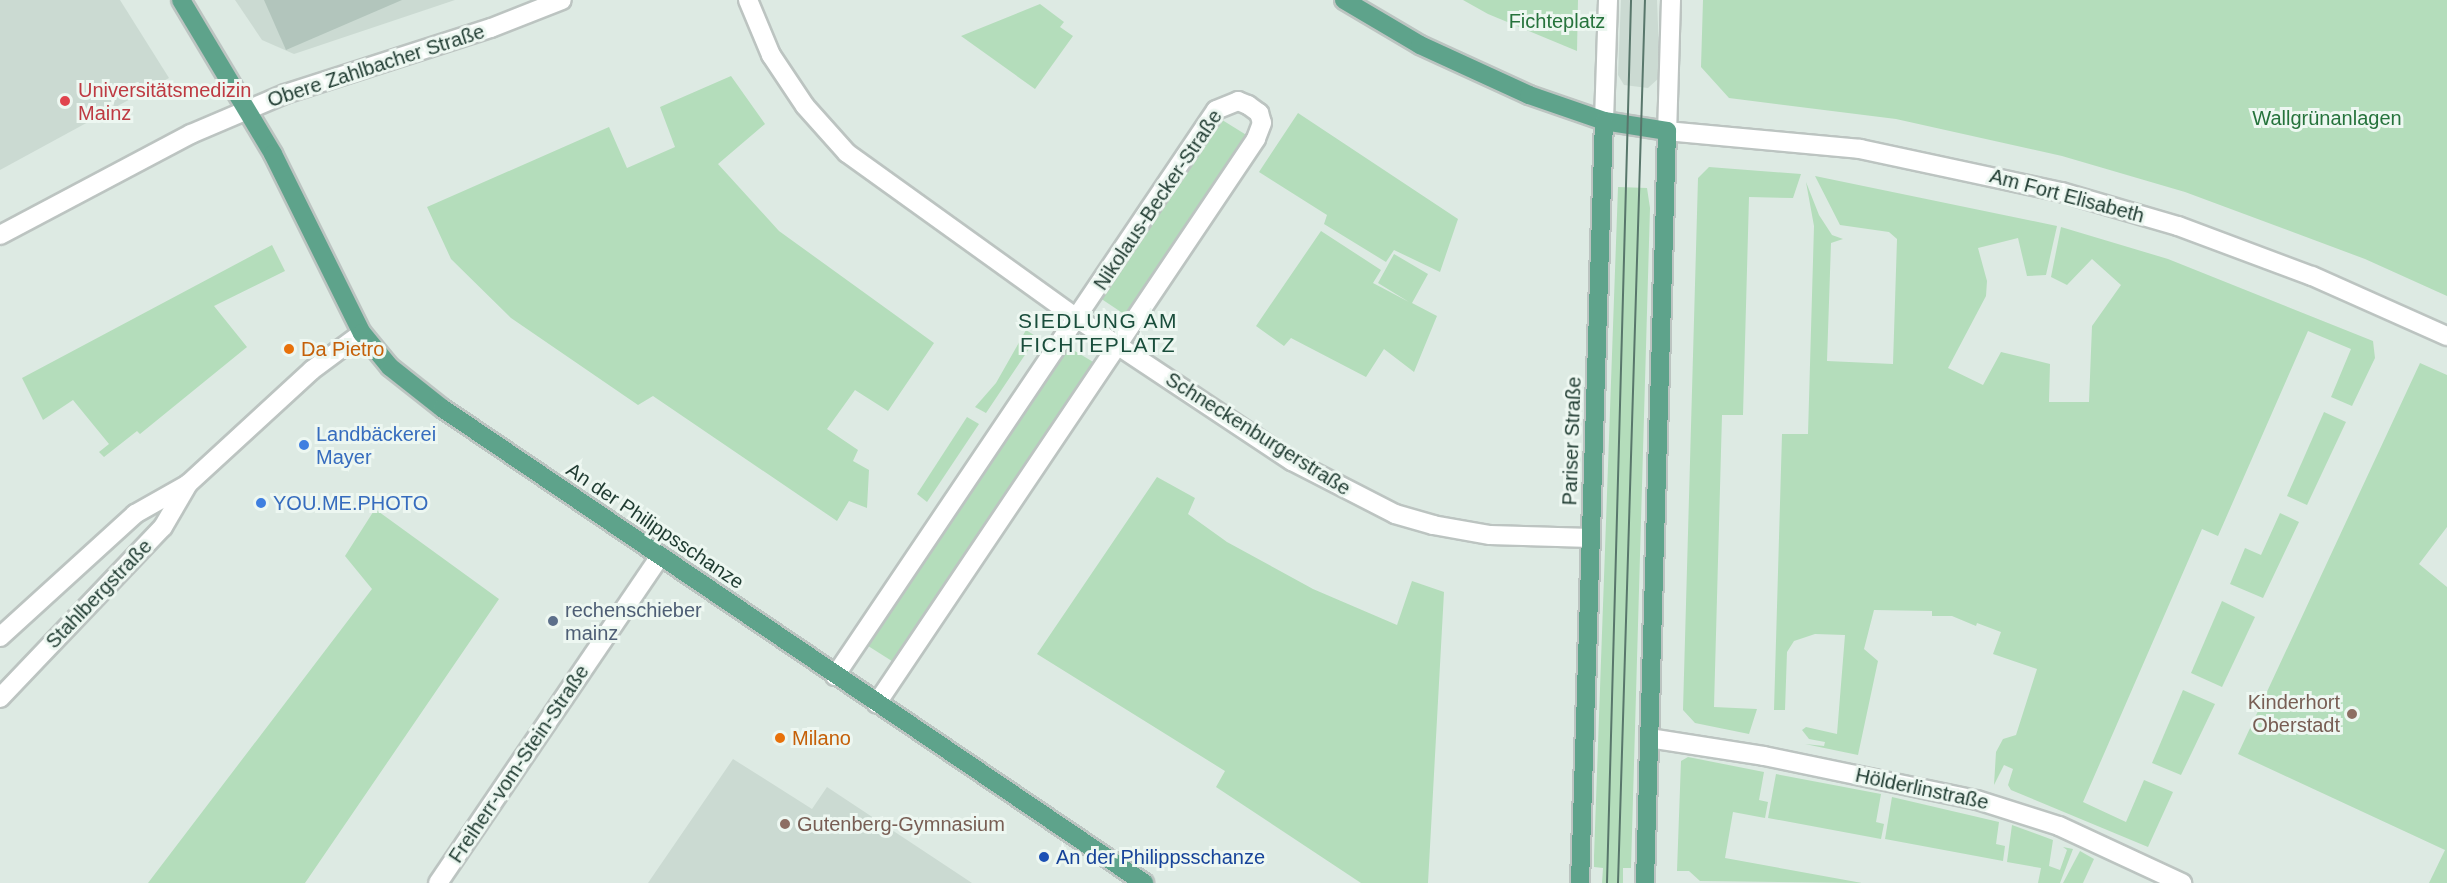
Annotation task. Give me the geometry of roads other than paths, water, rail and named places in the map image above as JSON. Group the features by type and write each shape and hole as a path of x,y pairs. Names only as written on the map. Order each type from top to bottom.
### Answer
{"main road":[{"name":"An der Philippsschanze","path":"181,0 244,111 273,154 362,333 390,367 430,400 1144,883"},
{"path":"1344,0 1469,68 1604,120 1667,131 1645,883"},
{"name":"Pariser Straße","path":"1580,883 1604,120"}],"street":[{"name":"Obere Zahlbacher Straße","path":"0,235 244,111 317,81 491,28 562,0"},
{"name":"Schneckenburgerstraße","path":"748,0 771,55 805,106 847,153 1078,319 1292,461 1395,514 1482,534 1592,538"},
{"name":"Pariser Straße","path":"1604,120 1608,0"},
{"path":"1667,131 1671,0"},
{"name":"Nikolaus-Becker-Straße","path":"835,676 1078,319 1216,110 1238,100 1248,105 1259,113 1262,123 1256,139 877,703"},
{"name":"Am Fort Elisabeth","path":"1667,131 1860,149 2061,192 2178,226 2312,276 2447,336"},
{"name":"Stahlbergstraße","path":"0,637 135,514 188,484 312,370 362,333"},
{"name":"Stahlbergstraße","path":"0,698 163,527 188,484"},
{"name":"Freiherr-vom-Stein-Straße","path":"438,883 660,556"},
{"name":"Hölderlinstraße","path":"1649,738 1764,756 2025,813 2182,883"}],"tram line":[{"path":"1607,883 1631,0"},
{"path":"1618,883 1645,0"}],"place":[{"name":"Universitätsmedizin Mainz","path":"65,101"},
{"name":"Da Pietro","path":"289,349"},
{"name":"Landbäckerei Mayer","path":"304,445"},
{"name":"YOU.ME.PHOTO","path":"261,503"},
{"name":"rechenschieber mainz","path":"553,621"},
{"name":"Kinderhort Oberstadt","path":"2352,714"},
{"name":"Milano","path":"780,738"},
{"name":"Gutenberg-Gymnasium","path":"785,824"},
{"name":"An der Philippsschanze","path":"1044,857"}],"district":[{"name":"SIEDLUNG AM FICHTEPLATZ","path":"1098,333"}],"park label":[{"name":"Fichteplatz","path":"1557,21"},
{"name":"Wallgrünanlagen","path":"2327,118"}]}
